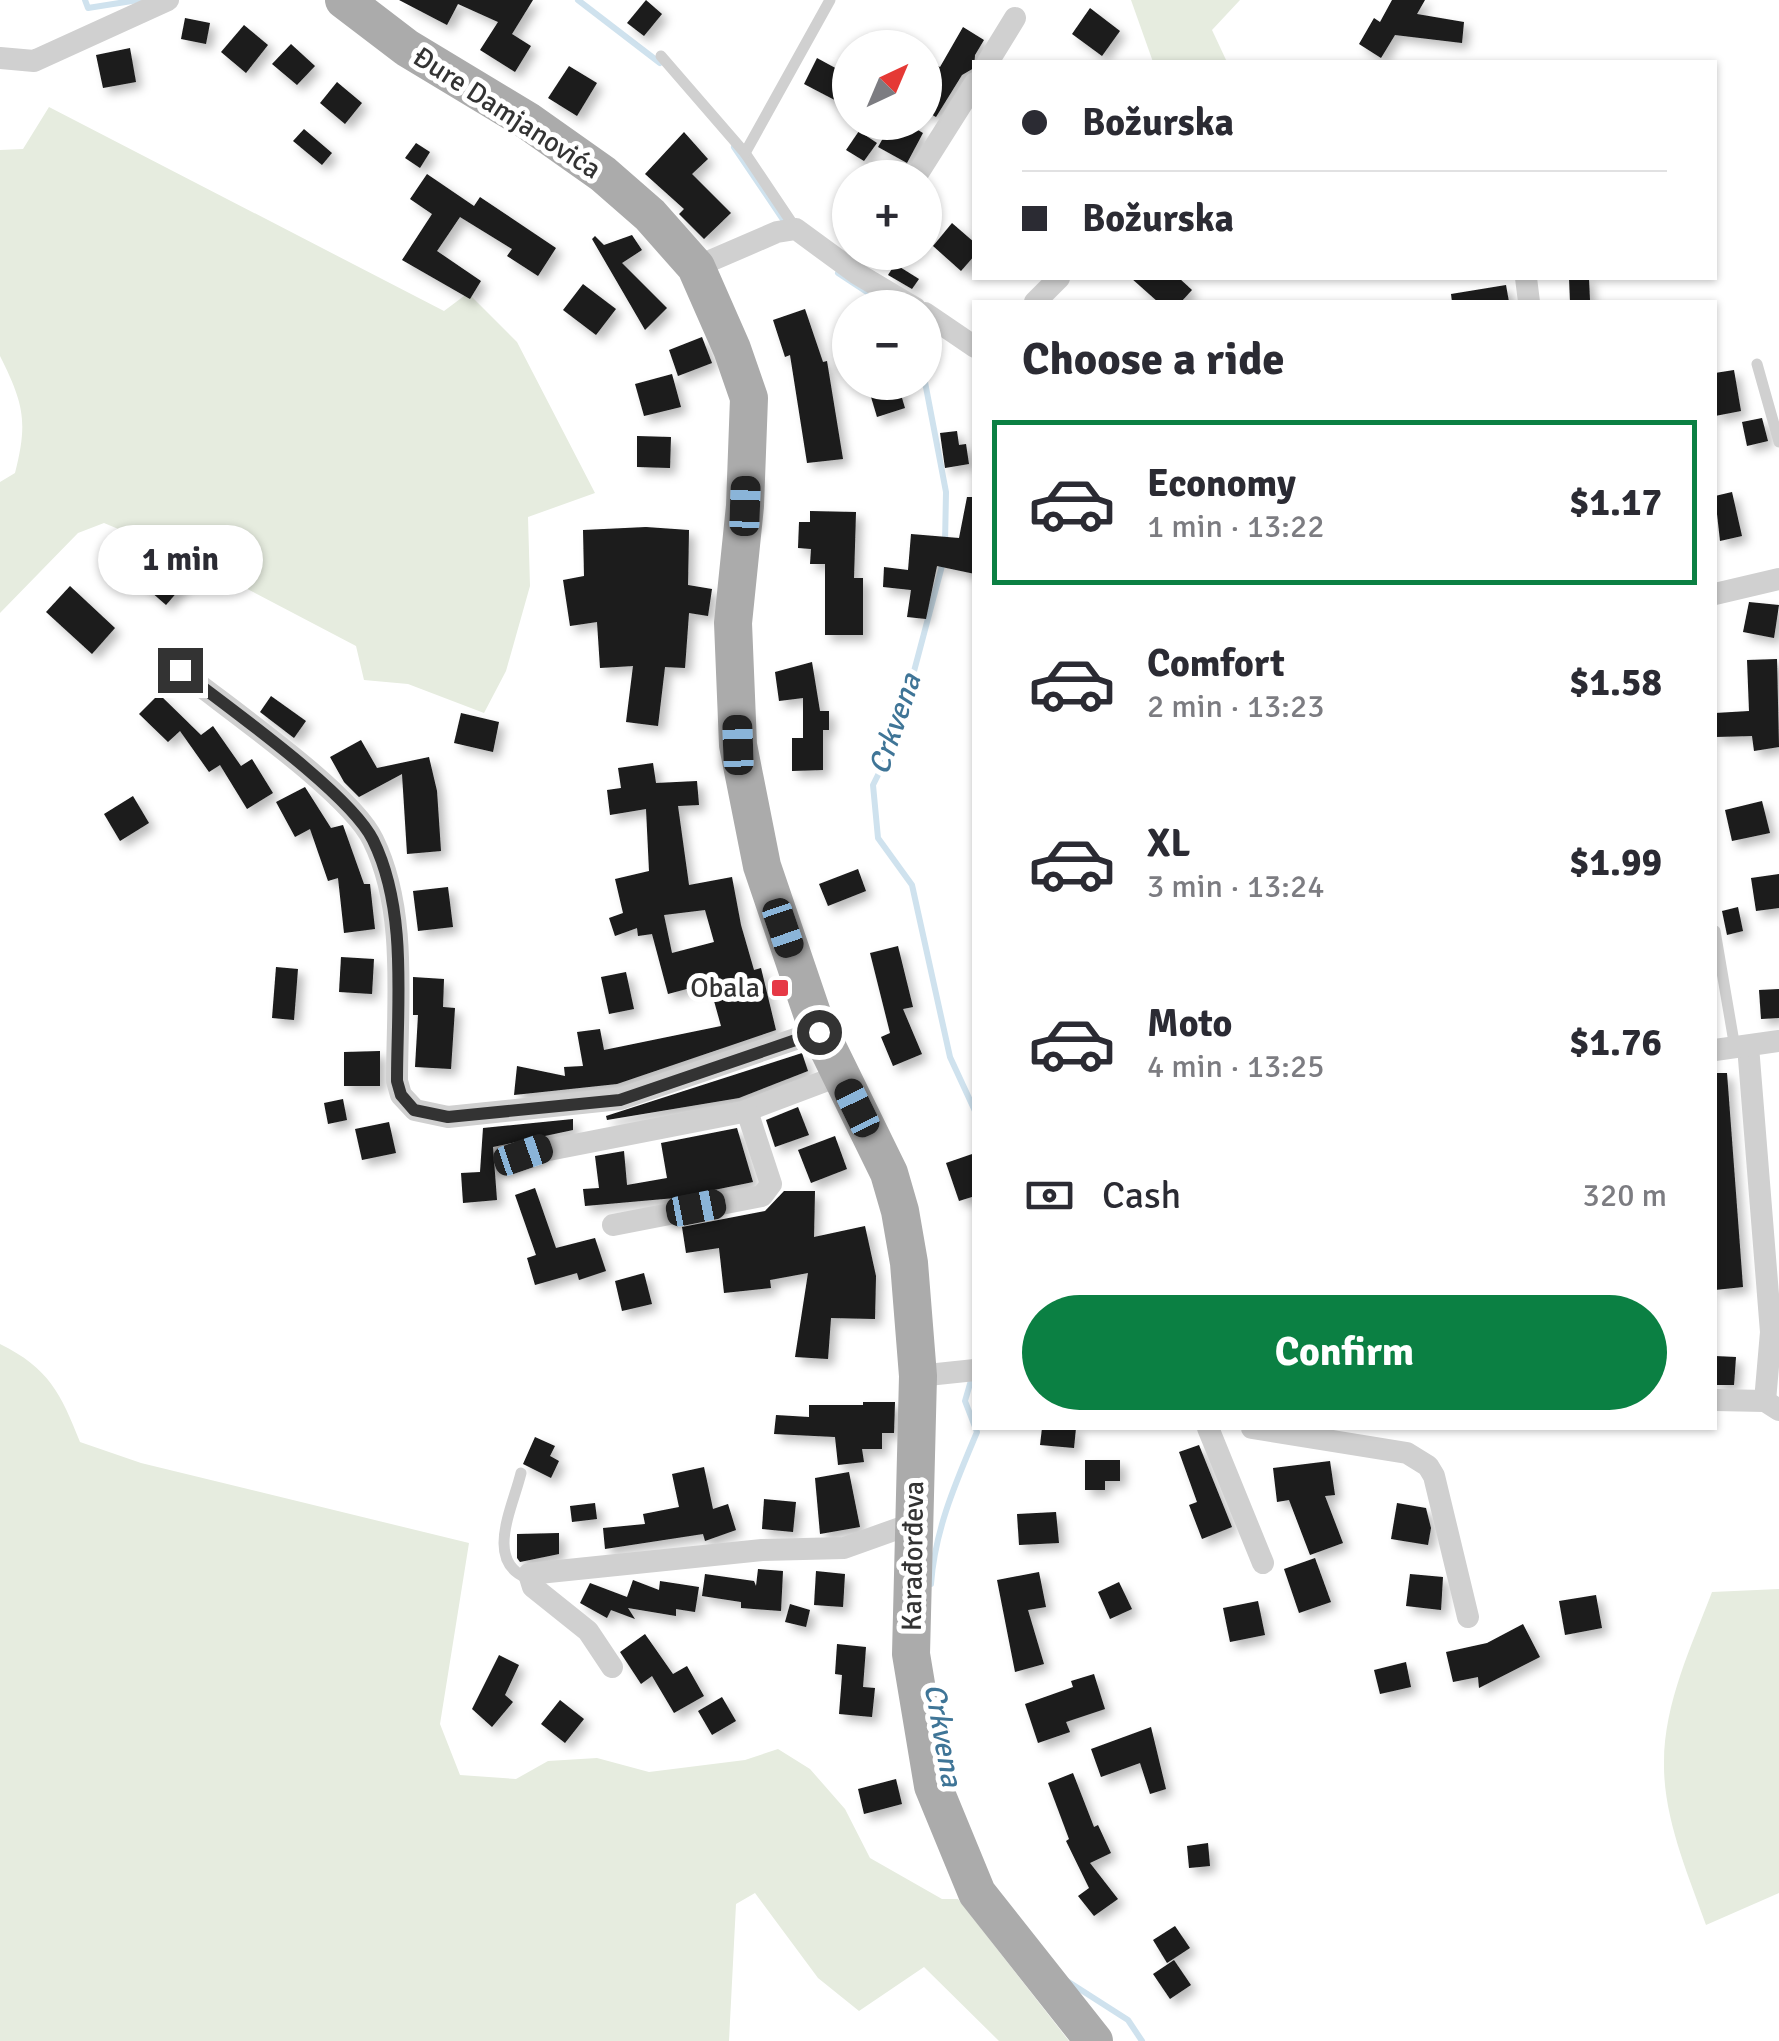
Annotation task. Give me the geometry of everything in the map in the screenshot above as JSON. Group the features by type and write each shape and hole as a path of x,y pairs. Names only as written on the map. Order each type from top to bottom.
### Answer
{"main road":[{"name":"Đure Damjanovića","path":"344,0 407,48 528,121 603,174 650,215 696,267 712,298 749,398 745,506 733,623 738,745 762,866 819,1032 889,1174 910,1263 948,1374"},
{"name":"Karađorđeva","path":"948,1374 914,1523 911,1654 933,1786 977,1893 1094,2041"}],"street":[{"path":"0,58 34,61 168,0"},
{"path":"989,60 1016,18"},
{"path":"927,160 972,88"},
{"path":"696,267 788,229 832,249"},
{"path":"870,270 894,290"},
{"path":"1037,300 1057,280"},
{"path":"942,325 972,345"},
{"path":"1717,594 1779,579"},
{"path":"180,670 343,802 373,839 384,867 396,939 397,1081 401,1095 414,1110 448,1117 620,1100 819,1032"},
{"path":"1717,1400 1772,1406 1770,1332 1733,1048 1779,1040"},
{"path":"523,1155 747,1110 841,1075"},
{"path":"613,1225 762,1196 771,1184 770,1173 747,1110"},
{"path":"1209,1430 1263,1562"},
{"path":"1264,1430 1407,1454 1428,1466 1434,1476 1468,1618"},
{"path":"612,1667 588,1631 527,1578 532,1572 762,1550 844,1548 914,1523"}],"lane":[{"path":"745,153 830,0"},
{"path":"661,56 745,153 788,229"},
{"path":"1758,364 1779,442"},
{"path":"1717,944 1733,1048"},
{"path":"522,1474 502,1551 511,1570 527,1578"}],"shaded area":[{"path":"1131,0 1240,0 1212,30 1226,60 1152,60"},
{"path":"49,107 444,311 468,293 517,342 595,493 528,517 530,586 506,671 484,713 408,684 364,680 356,646 192,560 104,523 78,533 0,613 0,482 15,473 22,426 19,401 0,356 0,150 23,149"},
{"path":"0,1344 31,1363 51,1384 80,1442 141,1463 469,1543 440,1724 460,1775 516,1779 548,1761 597,1758 649,1772 745,1760 778,1749 810,1769 845,1809 870,1858 942,1899 958,1899 1069,2041 999,2041 924,1967 859,2011 818,1978 755,1893 736,1904 729,2041 0,2041"},
{"path":"1779,1589 1779,1893 1706,1925 1668,1804 1664,1762 1669,1718 1680,1675 1712,1592"}],"building":[{"path":"399,0 533,0 512,34 531,46 515,72 480,50 498,22 458,4 447,25"},
{"path":"646,0 662,14 644,36 627,23"},
{"path":"1392,0 1425,0 1417,14 1464,22 1462,43 1395,35 1381,58 1359,44 1374,18 1380,22"},
{"path":"1090,8 1120,31 1102,56 1072,34"},
{"path":"185,18 210,23 206,44 181,39"},
{"path":"244,25 268,45 246,73 221,52"},
{"path":"963,27 984,40 972,60 972,69 962,75 942,107 942,64"},
{"path":"291,44 315,66 297,85 272,64"},
{"path":"130,48 136,82 103,88 96,55"},
{"path":"817,58 832,66 832,99 804,84"},
{"path":"569,66 597,83 577,116 548,98"},
{"path":"337,82 362,103 345,124 320,103"},
{"path":"304,129 332,153 322,165 293,141"},
{"path":"684,132 708,159 692,174 731,213 704,239 679,214 684,209 645,174"},
{"path":"853,140 877,143 865,160 846,150"},
{"path":"882,140 919,140 909,160 878,147"},
{"path":"416,143 430,152 420,168 405,158"},
{"path":"427,174 474,206 480,197 556,248 538,276 507,256 512,249 460,217 437,251 481,281 470,299 402,260 432,214 410,199"},
{"path":"952,223 972,240 972,258 961,271 942,254 942,235"},
{"path":"632,235 642,250 622,263 667,308 645,330 592,239 595,236 604,245"},
{"path":"891,270 905,270 919,279 912,289 888,275"},
{"path":"1133,280 1181,280 1192,290 1183,300 1156,300"},
{"path":"1569,280 1589,280 1590,300 1570,300"},
{"path":"583,284 616,309 596,335 563,310"},
{"path":"1506,285 1509,300 1452,300 1451,294"},
{"path":"805,309 823,362 827,361 843,459 807,463 790,355 785,357 773,320"},
{"path":"702,337 712,363 678,376 669,350"},
{"path":"1734,370 1741,411 1717,416 1717,373"},
{"path":"672,374 681,407 644,416 635,384"},
{"path":"872,400 903,400 905,408 877,417"},
{"path":"1762,418 1768,441 1747,446 1742,422"},
{"path":"957,431 959,445 966,444 969,464 945,468 940,433"},
{"path":"637,436 671,437 670,468 637,467"},
{"path":"1732,492 1742,536 1720,541 1717,496"},
{"path":"967,497 972,497 972,573 937,566 926,619 907,617 911,590 883,587 884,567 908,570 911,534 959,538"},
{"path":"810,511 856,512 854,578 863,578 863,635 825,635 825,564 810,564 811,549 798,548 799,522 810,522"},
{"path":"583,530 689,530 688,585 712,589 708,616 689,613 685,668 665,667 658,726 626,722 633,666 600,668 597,622 570,626 563,580 584,576"},
{"path":"162,561 186,582 166,605 142,584"},
{"path":"70,586 115,628 92,654 46,612"},
{"path":"1749,602 1779,605 1774,638 1743,632"},
{"path":"1777,659 1779,747 1754,751 1752,736 1717,737 1717,713 1749,711 1747,660"},
{"path":"812,662 820,711 829,711 829,730 823,730 823,770 792,771 792,738 803,738 803,698 779,701 775,672"},
{"path":"159,694 201,735 213,726 241,766 252,759 273,793 247,809 220,765 209,772 180,731 168,742 139,714"},
{"path":"271,696 306,721 294,738 260,712"},
{"path":"461,713 499,722 493,752 454,743"},
{"path":"361,740 377,768 429,757 437,791 441,851 407,854 402,774 359,797 344,782 330,757"},
{"path":"653,763 656,783 697,781 699,805 678,806 689,885 732,877 741,925 754,970 761,968 776,1030 617,1084 514,1095 517,1066 565,1076 564,1067 583,1066 577,1032 600,1029 604,1050 721,1026 709,983 668,994 652,934 638,936 637,928 615,936 609,918 623,913 615,879 649,871 646,809 610,815 607,790 621,788 618,768","holes":["705,910 714,942 672,953 664,915"]},
{"path":"305,787 331,828 343,825 364,884 370,884 375,929 344,933 338,878 328,881 310,829 295,837 276,802"},
{"path":"133,796 149,823 120,841 104,814"},
{"path":"1762,801 1770,833 1732,841 1725,810"},
{"path":"858,869 866,891 828,906 819,884"},
{"path":"1779,874 1779,908 1756,911 1751,878"},
{"path":"448,887 453,927 418,931 413,891"},
{"path":"1738,907 1743,931 1727,935 1722,911"},
{"path":"898,946 913,1007 903,1009 922,1054 893,1066 881,1037 890,1033 870,953"},
{"path":"341,957 374,959 372,994 339,992"},
{"path":"276,967 298,969 294,1020 272,1018"},
{"path":"626,972 634,1009 609,1014 601,977"},
{"path":"413,977 444,979 443,1007 455,1008 451,1069 415,1067 418,1015 413,1015"},
{"path":"1779,989 1779,1018 1761,1019 1759,990"},
{"path":"380,1051 380,1086 344,1086 344,1052"},
{"path":"802,1053 808,1071 739,1098 607,1120 606,1116"},
{"path":"1717,1073 1727,1073 1743,1287 1717,1290"},
{"path":"343,1099 347,1120 328,1124 324,1103"},
{"path":"798,1107 809,1135 775,1147 766,1120"},
{"path":"573,1119 573,1130 493,1147 497,1200 463,1203 461,1173 480,1172 483,1128"},
{"path":"389,1122 396,1153 362,1160 355,1129"},
{"path":"737,1128 753,1182 675,1198 585,1206 583,1189 599,1188 595,1156 624,1151 627,1185 667,1178 661,1143"},
{"path":"835,1136 847,1169 811,1183 798,1150"},
{"path":"972,1154 972,1197 959,1201 946,1163"},
{"path":"535,1188 556,1248 595,1238 606,1271 579,1280 577,1273 535,1285 527,1258 536,1255 515,1195"},
{"path":"784,1191 815,1191 814,1237 865,1226 876,1276 875,1319 831,1318 828,1359 795,1357 808,1273 770,1280 771,1288 724,1293 719,1248 686,1253 682,1227 765,1211"},
{"path":"644,1273 652,1304 622,1311 615,1281"},
{"path":"1717,1356 1736,1357 1734,1385 1717,1385"},
{"path":"895,1402 894,1433 882,1433 882,1449 862,1449 864,1462 838,1465 835,1437 774,1434 776,1415 809,1417 809,1405"},
{"path":"1042,1430 1076,1430 1074,1448 1040,1445"},
{"path":"535,1437 555,1446 550,1456 559,1461 551,1478 523,1464"},
{"path":"1199,1445 1232,1527 1202,1539 1189,1505 1197,1502 1179,1452"},
{"path":"1085,1460 1120,1460 1120,1481 1105,1481 1105,1490 1085,1490"},
{"path":"1330,1461 1335,1495 1325,1496 1343,1543 1310,1555 1289,1500 1277,1502 1273,1468"},
{"path":"704,1467 713,1509 728,1504 736,1530 705,1541 703,1534 605,1549 603,1528 645,1524 643,1514 679,1507 672,1474"},
{"path":"849,1472 860,1527 820,1534 815,1478"},
{"path":"764,1499 796,1502 793,1532 762,1529"},
{"path":"595,1503 597,1519 572,1522 570,1506"},
{"path":"1397,1503 1426,1508 1431,1528 1428,1545 1391,1539"},
{"path":"1056,1512 1059,1543 1019,1545 1017,1514"},
{"path":"559,1533 559,1554 520,1562 517,1558 517,1534"},
{"path":"1315,1558 1331,1602 1299,1613 1284,1569"},
{"path":"758,1569 783,1571 781,1611 741,1608 741,1602 702,1596 705,1574 754,1581 756,1586"},
{"path":"816,1571 845,1574 843,1607 814,1605"},
{"path":"1039,1572 1046,1607 1028,1610 1044,1664 1015,1672 997,1580"},
{"path":"1410,1574 1443,1577 1441,1610 1406,1606"},
{"path":"633,1580 659,1590 660,1581 699,1587 695,1612 676,1609 676,1616 628,1608 635,1619 611,1610 607,1618 580,1603 590,1583 627,1597"},
{"path":"1119,1582 1132,1609 1110,1619 1098,1592"},
{"path":"1596,1595 1602,1628 1565,1635 1559,1601"},
{"path":"1258,1601 1265,1635 1230,1642 1223,1608"},
{"path":"790,1604 810,1610 806,1627 785,1622"},
{"path":"1523,1624 1540,1657 1479,1688 1478,1677 1453,1682 1446,1652 1487,1643"},
{"path":"645,1634 673,1674 687,1666 704,1696 674,1713 652,1676 641,1684 620,1652"},
{"path":"837,1644 866,1647 863,1687 875,1688 872,1717 839,1714 842,1675 835,1674"},
{"path":"499,1655 519,1665 505,1695 513,1702 492,1727 472,1709"},
{"path":"1406,1662 1411,1687 1380,1694 1374,1670"},
{"path":"1094,1674 1105,1709 1066,1722 1070,1732 1038,1743 1025,1704 1073,1687 1071,1681"},
{"path":"722,1697 736,1721 712,1735 698,1711"},
{"path":"560,1700 584,1719 565,1743 541,1724"},
{"path":"1151,1727 1166,1789 1150,1794 1140,1763 1101,1777 1091,1749"},
{"path":"1073,1773 1094,1827 1098,1825 1111,1853 1090,1863 1118,1899 1094,1916 1078,1896 1089,1888 1066,1841 1069,1839 1048,1783"},
{"path":"896,1779 902,1804 864,1814 858,1789"},
{"path":"1208,1843 1210,1866 1189,1868 1187,1846"},
{"path":"1175,1926 1190,1948 1167,1963 1153,1940"},
{"path":"1174,1960 1191,1985 1170,1999 1153,1974"}],"waterway":[{"name":"Crkvena","path":"85,0 88,8 138,0"},
{"name":"Crkvena","path":"578,0 660,63"},
{"name":"Crkvena","path":"734,147 786,224"},
{"name":"Crkvena","path":"838,273 864,290"},
{"name":"Crkvena","path":"928,400 946,492 945,544"},
{"name":"Crkvena","path":"943,562 896,739 873,785 878,838 912,885 950,1057 972,1105"},
{"name":"Crkvena","path":"972,1377 965,1401 972,1419"},
{"name":"Crkvena","path":"931,1584 942,1525 976,1430"},
{"name":"Crkvena","path":"1067,1981 1128,2020 1142,2041"}],"place":[{"name":"Obala","path":"780,988"}],"route":[{"path":"180,670 343,802 373,839 384,867 396,939 397,1081 401,1095 414,1110 448,1117 620,1100 819,1032"}]}
